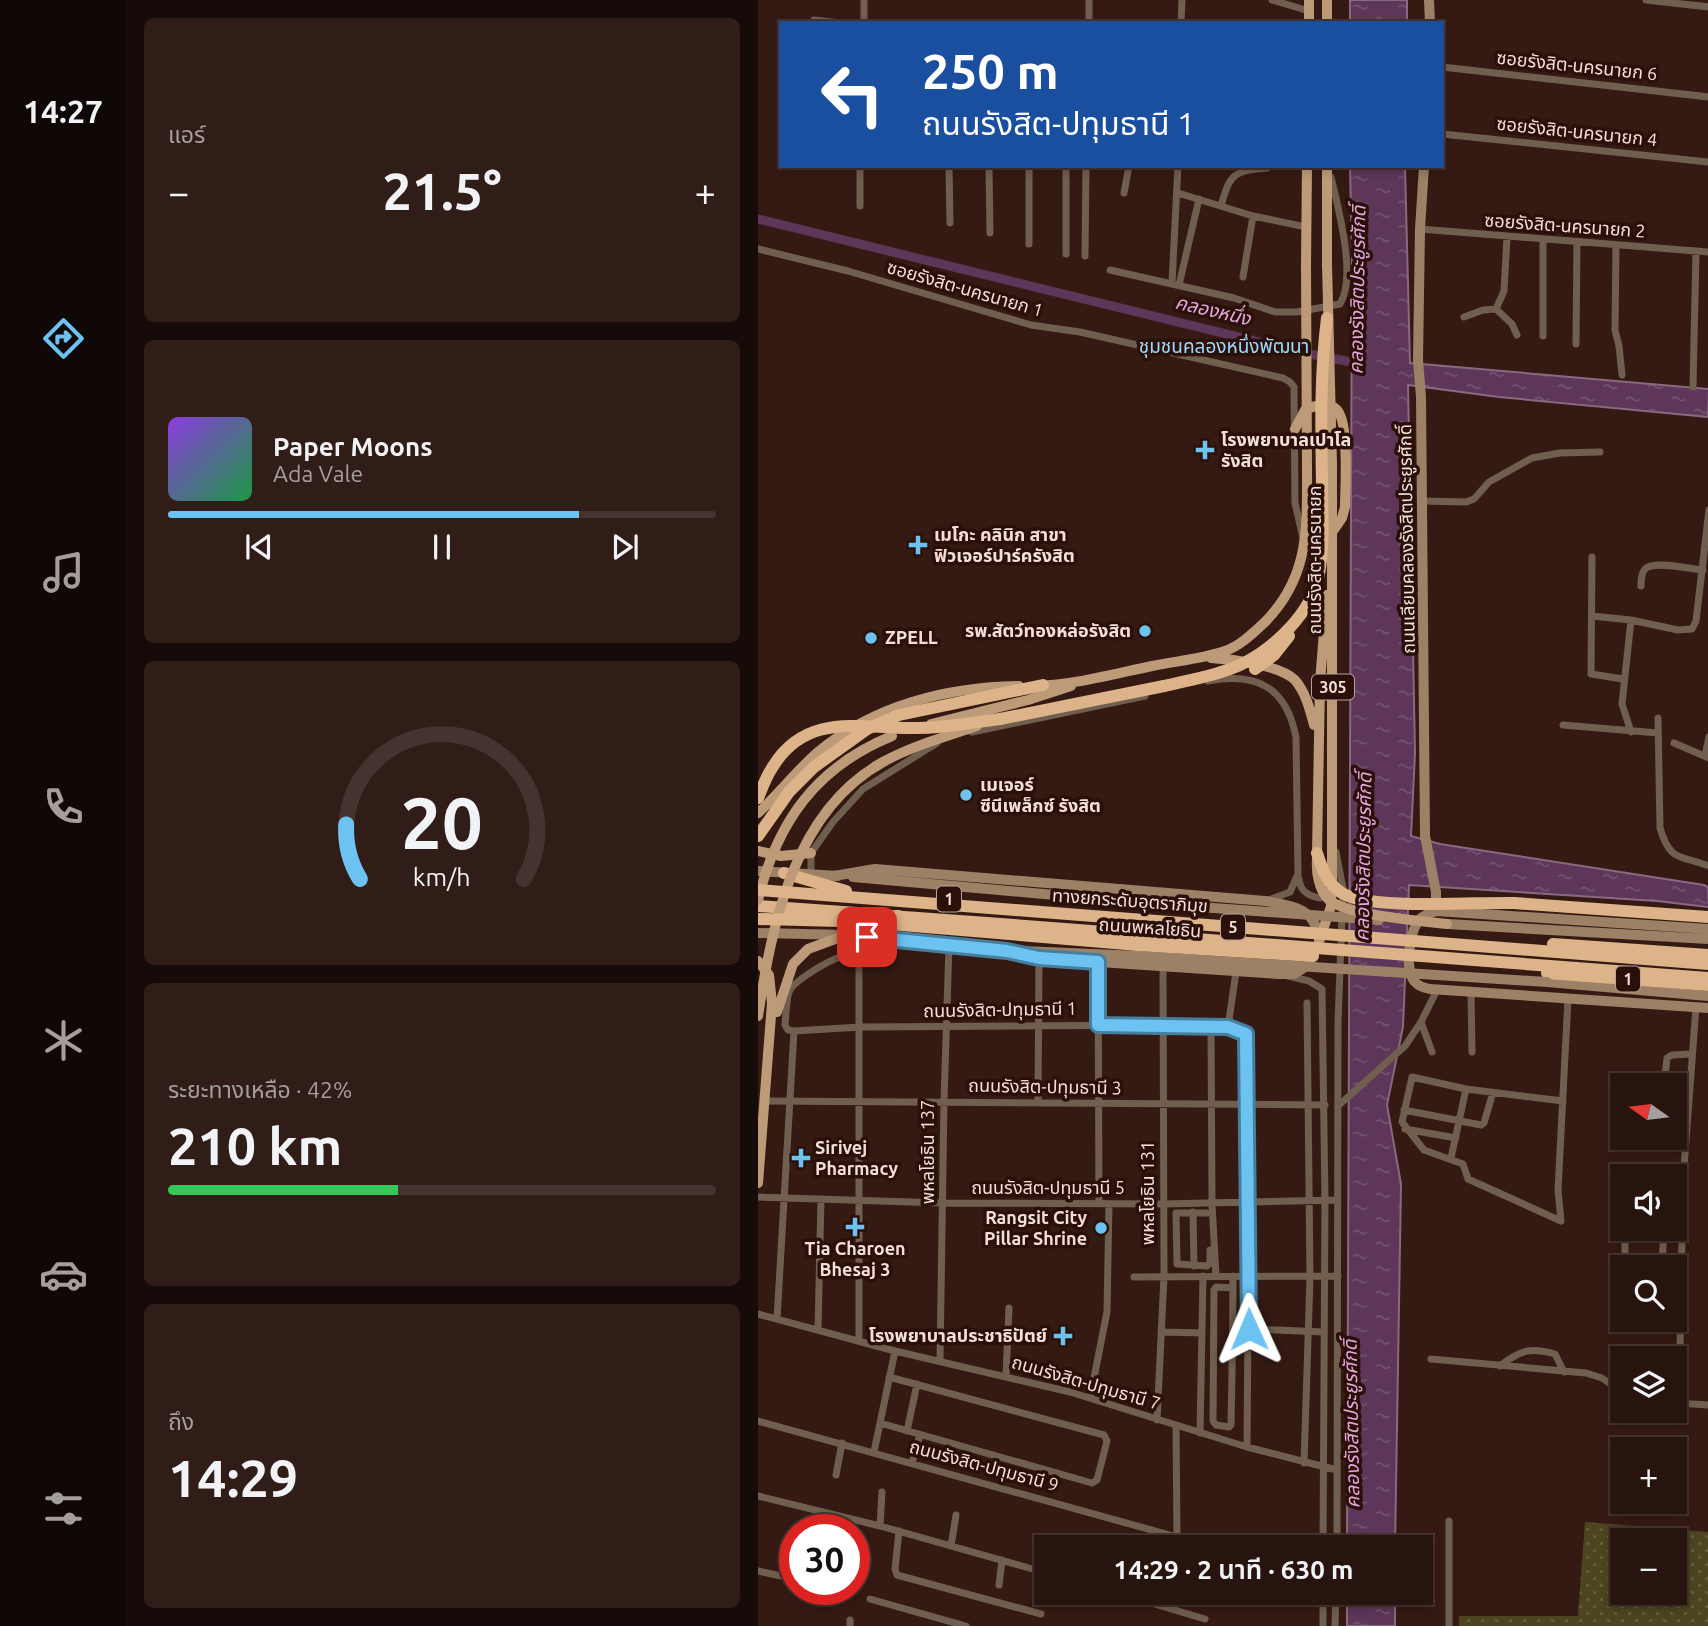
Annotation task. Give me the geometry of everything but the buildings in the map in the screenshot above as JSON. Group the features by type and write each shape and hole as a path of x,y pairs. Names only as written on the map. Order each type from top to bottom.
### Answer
{"highway":[{"path":"1255,669 1286,642 1317,582 1322,552 1321,394 1327,318"},
{"path":"758,798 771,768 787,748 802,736 844,725 908,728 1000,719 1190,680 1246,662 1283,635 1300,614"},
{"path":"758,836 789,792 823,760 867,729 899,715 1043,685"},
{"path":"1317,853 1322,872 1335,888 1345,895 1367,902 1514,902 1708,917"},
{"path":"784,873 846,891"},
{"name":"ถนนพหลโยธิน","path":"758,884 1143,909 1355,932 1555,937 1708,955"},
{"name":"ทางยกระดับอุตราภิมุข","path":"758,890 1708,964"},
{"name":"ทางยกระดับอุตราภิมุข","path":"758,906 1708,978"},
{"name":"ถนนพหลโยธิน","path":"758,913 1139,950 1708,985"},
{"path":"758,919 840,921 898,916"}],"main road":[{"path":"1327,0 1327,21"},
{"path":"1429,0 1430,21"},
{"name":"ถนนรังสิต-นครนายก","path":"1199,657 1234,647 1274,613 1289,593 1305,545 1308,168"},
{"name":"ถนนรังสิต-นครนายก","path":"1319,942 1331,906 1332,879 1333,532 1331,355 1327,318 1327,168"},
{"name":"ถนนเลียบคลองรังสิตประยูรศักดิ์","path":"1424,168 1418,360 1421,397 1425,836 1436,892 1436,911"},
{"path":"1295,429 1305,410 1318,405 1331,406 1341,415 1344,434 1345,507 1333,532"},
{"path":"1332,547 1323,634 1317,766 1317,867 1320,885 1337,906 1447,924"},
{"path":"758,813 818,752 854,726 901,706 934,696 999,686 1043,685 1105,676 1199,657 1230,659 1277,670 1294,679 1308,701 1318,738"},
{"path":"758,900 766,866 783,829 805,798 827,775 875,742 1105,676"},
{"path":"771,1032 758,1016 765,971 783,900 810,836 829,807 851,785 882,763 930,741 1000,719"},
{"path":"758,851 781,856 811,853"},
{"path":"834,876 875,869 1265,901 1295,908 1310,917 1318,927 1319,942 1309,966 1294,974 1039,958 1007,951"},
{"name":"ถนนพหลโยธิน","path":"758,870 1086,897 1143,909 1447,924 1555,937 1708,940"},
{"path":"990,879 1086,897"},
{"path":"1708,929 1436,911 1421,918 1413,930 1409,964 1413,981 1437,990 1708,1008"},
{"name":"ถนนพหลโยธิน","path":"758,933 846,935 1007,951 1139,950"},
{"path":"771,1032 793,964 808,949 846,935"},
{"path":"758,961 769,975 772,986 771,1032 758,1183"},
{"name":"ถนนพหลโยธิน","path":"1547,977 1708,996"}],"street":[{"path":"864,0 864,21"},
{"path":"1089,0 1089,21"},
{"path":"1181,21 1182,0"},
{"path":"1272,0 1309,11"},
{"path":"1646,0 1708,7"},
{"path":"815,20 823,21"},
{"name":"ซอยรังสิต-นครนายก 6","path":"1444,67 1708,97"},
{"name":"ซอยรังสิต-นครนายก 4","path":"1444,134 1708,162"},
{"path":"860,168 860,205"},
{"path":"949,168 950,223"},
{"path":"989,168 990,233"},
{"path":"1029,168 1029,244"},
{"path":"1066,168 1066,254"},
{"path":"1085,256 1086,168"},
{"path":"1124,193 1129,168"},
{"path":"1176,284 1178,168"},
{"path":"1221,206 1226,188 1238,172 1267,168"},
{"path":"1110,270 1286,313 1340,304 1344,296 1343,226 1328,168"},
{"path":"1178,193 1253,216 1306,228"},
{"path":"1176,284 1199,199"},
{"path":"1243,277 1253,216"},
{"name":"ซอยรังสิต-นครนายก 2","path":"1420,229 1708,252"},
{"path":"1496,309 1504,291 1506,237"},
{"path":"1543,240 1543,336"},
{"path":"1576,243 1576,344"},
{"path":"1616,246 1615,330 1622,375"},
{"name":"ซอยรังสิต-นครนายก 1","path":"758,249 777,251 848,271 1031,326 1080,332 1283,378 1294,387 1295,503 1305,545"},
{"path":"1693,387 1696,251"},
{"path":"1464,317 1483,310 1496,309 1512,324 1517,335"},
{"path":"1422,501 1466,502 1474,499 1489,482 1532,458 1561,453 1600,452"},
{"path":"1592,616 1692,629 1696,621 1703,570 1708,510"},
{"path":"1592,557 1591,674 1623,679"},
{"path":"1641,586 1642,572 1646,567 1655,564 1703,570"},
{"path":"1631,620 1622,704 1631,732"},
{"path":"811,875 811,853 833,822 863,789 944,740 986,728 1070,713 1211,680 1231,679 1255,682 1273,691 1289,710 1296,737 1300,885 1305,892 1320,898 1326,894 1332,879"},
{"path":"1658,718 1660,828 1663,838 1671,853 1677,857 1708,866"},
{"path":"1563,725 1658,733"},
{"path":"1674,743 1707,757 1708,737"},
{"path":"1331,828 1343,889 1338,1200 1337,1535"},
{"path":"1265,901 1289,891 1298,874"},
{"name":"พหลโยธิน 137","path":"941,1360 945,1026 949,945"},
{"path":"777,1319 794,1031 788,1030 785,1025 789,992 793,985 817,969 841,957 850,957 859,965 861,1027 859,1341"},
{"path":"1038,1103 1039,958"},
{"path":"1098,962 1099,1203"},
{"name":"พหลโยธิน 131","path":"1157,1420 1164,1276 1163,967"},
{"path":"1228,1027 1236,972"},
{"path":"1279,974 1309,981 1322,989 1340,985"},
{"path":"1322,989 1325,1105 1323,1535"},
{"path":"1339,1105 1405,1046 1437,990"},
{"path":"1471,992 1472,1052"},
{"path":"1563,1101 1466,1089 1412,1077 1402,1122 1424,1150 1463,1164 1468,1179 1561,1221 1558,1190 1563,1101 1568,999"},
{"path":"1304,1463 1310,1276 1307,1003"},
{"path":"1687,1109 1695,1007"},
{"path":"1421,1022 1432,1052"},
{"name":"ถนนรังสิต-ปทุมธานี 1","path":"794,1031 945,1026 1228,1027 1246,1034 1247,1105"},
{"path":"1211,1028 1210,1203 1216,1276"},
{"path":"1665,1073 1667,1058 1672,1055 1691,1054"},
{"path":"1451,1158 1461,1122 1466,1089"},
{"path":"1404,1110 1483,1125 1493,1092"},
{"name":"ถนนรังสิต-ปทุมธานี 3","path":"764,1101 1325,1105"},
{"path":"1247,1105 1247,1447"},
{"path":"1406,1129 1456,1138"},
{"name":"ถนนรังสิต-ปทุมธานี 5","path":"758,1197 858,1202 1109,1204 1338,1200"},
{"path":"818,1330 821,1199"},
{"path":"1208,1213 1176,1213 1176,1261 1180,1266 1207,1266 1210,1263 1210,1203"},
{"path":"1090,1398 1107,1312 1109,1204"},
{"path":"1193,1212 1194,1266"},
{"path":"1625,1241 1625,1260 1662,1264 1663,1241"},
{"path":"1200,1433 1203,1276"},
{"path":"1233,1276 1233,1288 1233,1351 1229,1427 1214,1424 1214,1290 1216,1287 1233,1288"},
{"path":"1134,1277 1338,1276"},
{"path":"1005,1376 1009,1308"},
{"name":"ถนนรังสิต-ปทุมธานี 7","path":"758,1314 895,1351 1090,1398 1247,1447 1337,1470"},
{"path":"1249,1329 1324,1332"},
{"path":"1163,1332 1202,1333"},
{"path":"1501,1366 1514,1354 1536,1349 1555,1354 1564,1372"},
{"path":"874,1452 895,1351"},
{"path":"1214,1351 1233,1351"},
{"path":"1431,1359 1595,1375 1610,1384"},
{"path":"880,1423 1092,1483 1097,1480 1107,1441 1104,1435 889,1377"},
{"path":"907,1431 917,1384"},
{"path":"1687,1404 1708,1405"},
{"name":"ถนนรังสิต-ปทุมธานี 9","path":"758,1421 1173,1535"},
{"path":"1176,1425 1177,1535"},
{"path":"912,1463 920,1435"},
{"path":"836,1475 842,1443"},
{"path":"880,1526 882,1492"},
{"path":"758,1496 899,1531 1034,1569"},
{"path":"951,1546 956,1515"},
{"path":"1449,1521 1449,1626"},
{"path":"899,1531 895,1569 897,1575 1041,1614"},
{"path":"999,1585 1002,1560"},
{"path":"758,1571 779,1576"},
{"path":"870,1599 966,1626"},
{"path":"1158,1605 1205,1619"},
{"path":"1323,1605 1323,1626"},
{"path":"1335,1626 1336,1605"}],"shaded area":[{"path":"1585,1522 1659,1528 1610,1528 1610,1605 1687,1605 1687,1530 1708,1532 1708,1626 1459,1626 1459,1616 1578,1616"}],"water":[{"path":"1350,0 1407,0 1407,21 1350,21"},
{"name":"คลองรังสิตประยูรศักดิ์","path":"1350,168 1405,168 1410,363 1709,389 1708,417 1499,397 1408,385 1415,753 1411,836 1440,844 1704,885 1708,887 1709,907 1657,901 1409,885 1403,1027 1387,1105 1401,1184 1395,1535 1347,1535 1352,254"},
{"path":"1347,1605 1395,1605 1395,1626 1347,1626"}],"waterway":[{"name":"คลองหนึ่ง","path":"758,219 1304,353 1362,364"}],"place":[{"name":"โรงพยาบาลเปาโล รังสิต","path":"1205,450"},
{"name":"เมโกะ คลินิก สาขา ฟิวเจอร์ปาร์ครังสิต","path":"918,545"},
{"name":"รพ.สัตว์ทองหล่อรังสิต","path":"1145,631"},
{"name":"ZPELL","path":"871,638"},
{"name":"เมเจอร์ ซีนีเพล็กซ์ รังสิต","path":"966,795"},
{"name":"Sirivej Pharmacy","path":"801,1158"},
{"name":"Tia Charoen Bhesaj 3","path":"855,1227"},
{"name":"Rangsit City Pillar Shrine","path":"1101,1228"},
{"name":"โรงพยาบาลประชาธิปัตย์","path":"1063,1336"}],"district":[{"name":"ชุมชนคลองหนึ่งพัฒนา","path":"1224,346"}],"route":[{"path":"867,937 1007,951 1039,958 1098,962 1098,1025 1228,1027 1246,1034 1249,1329"}]}
